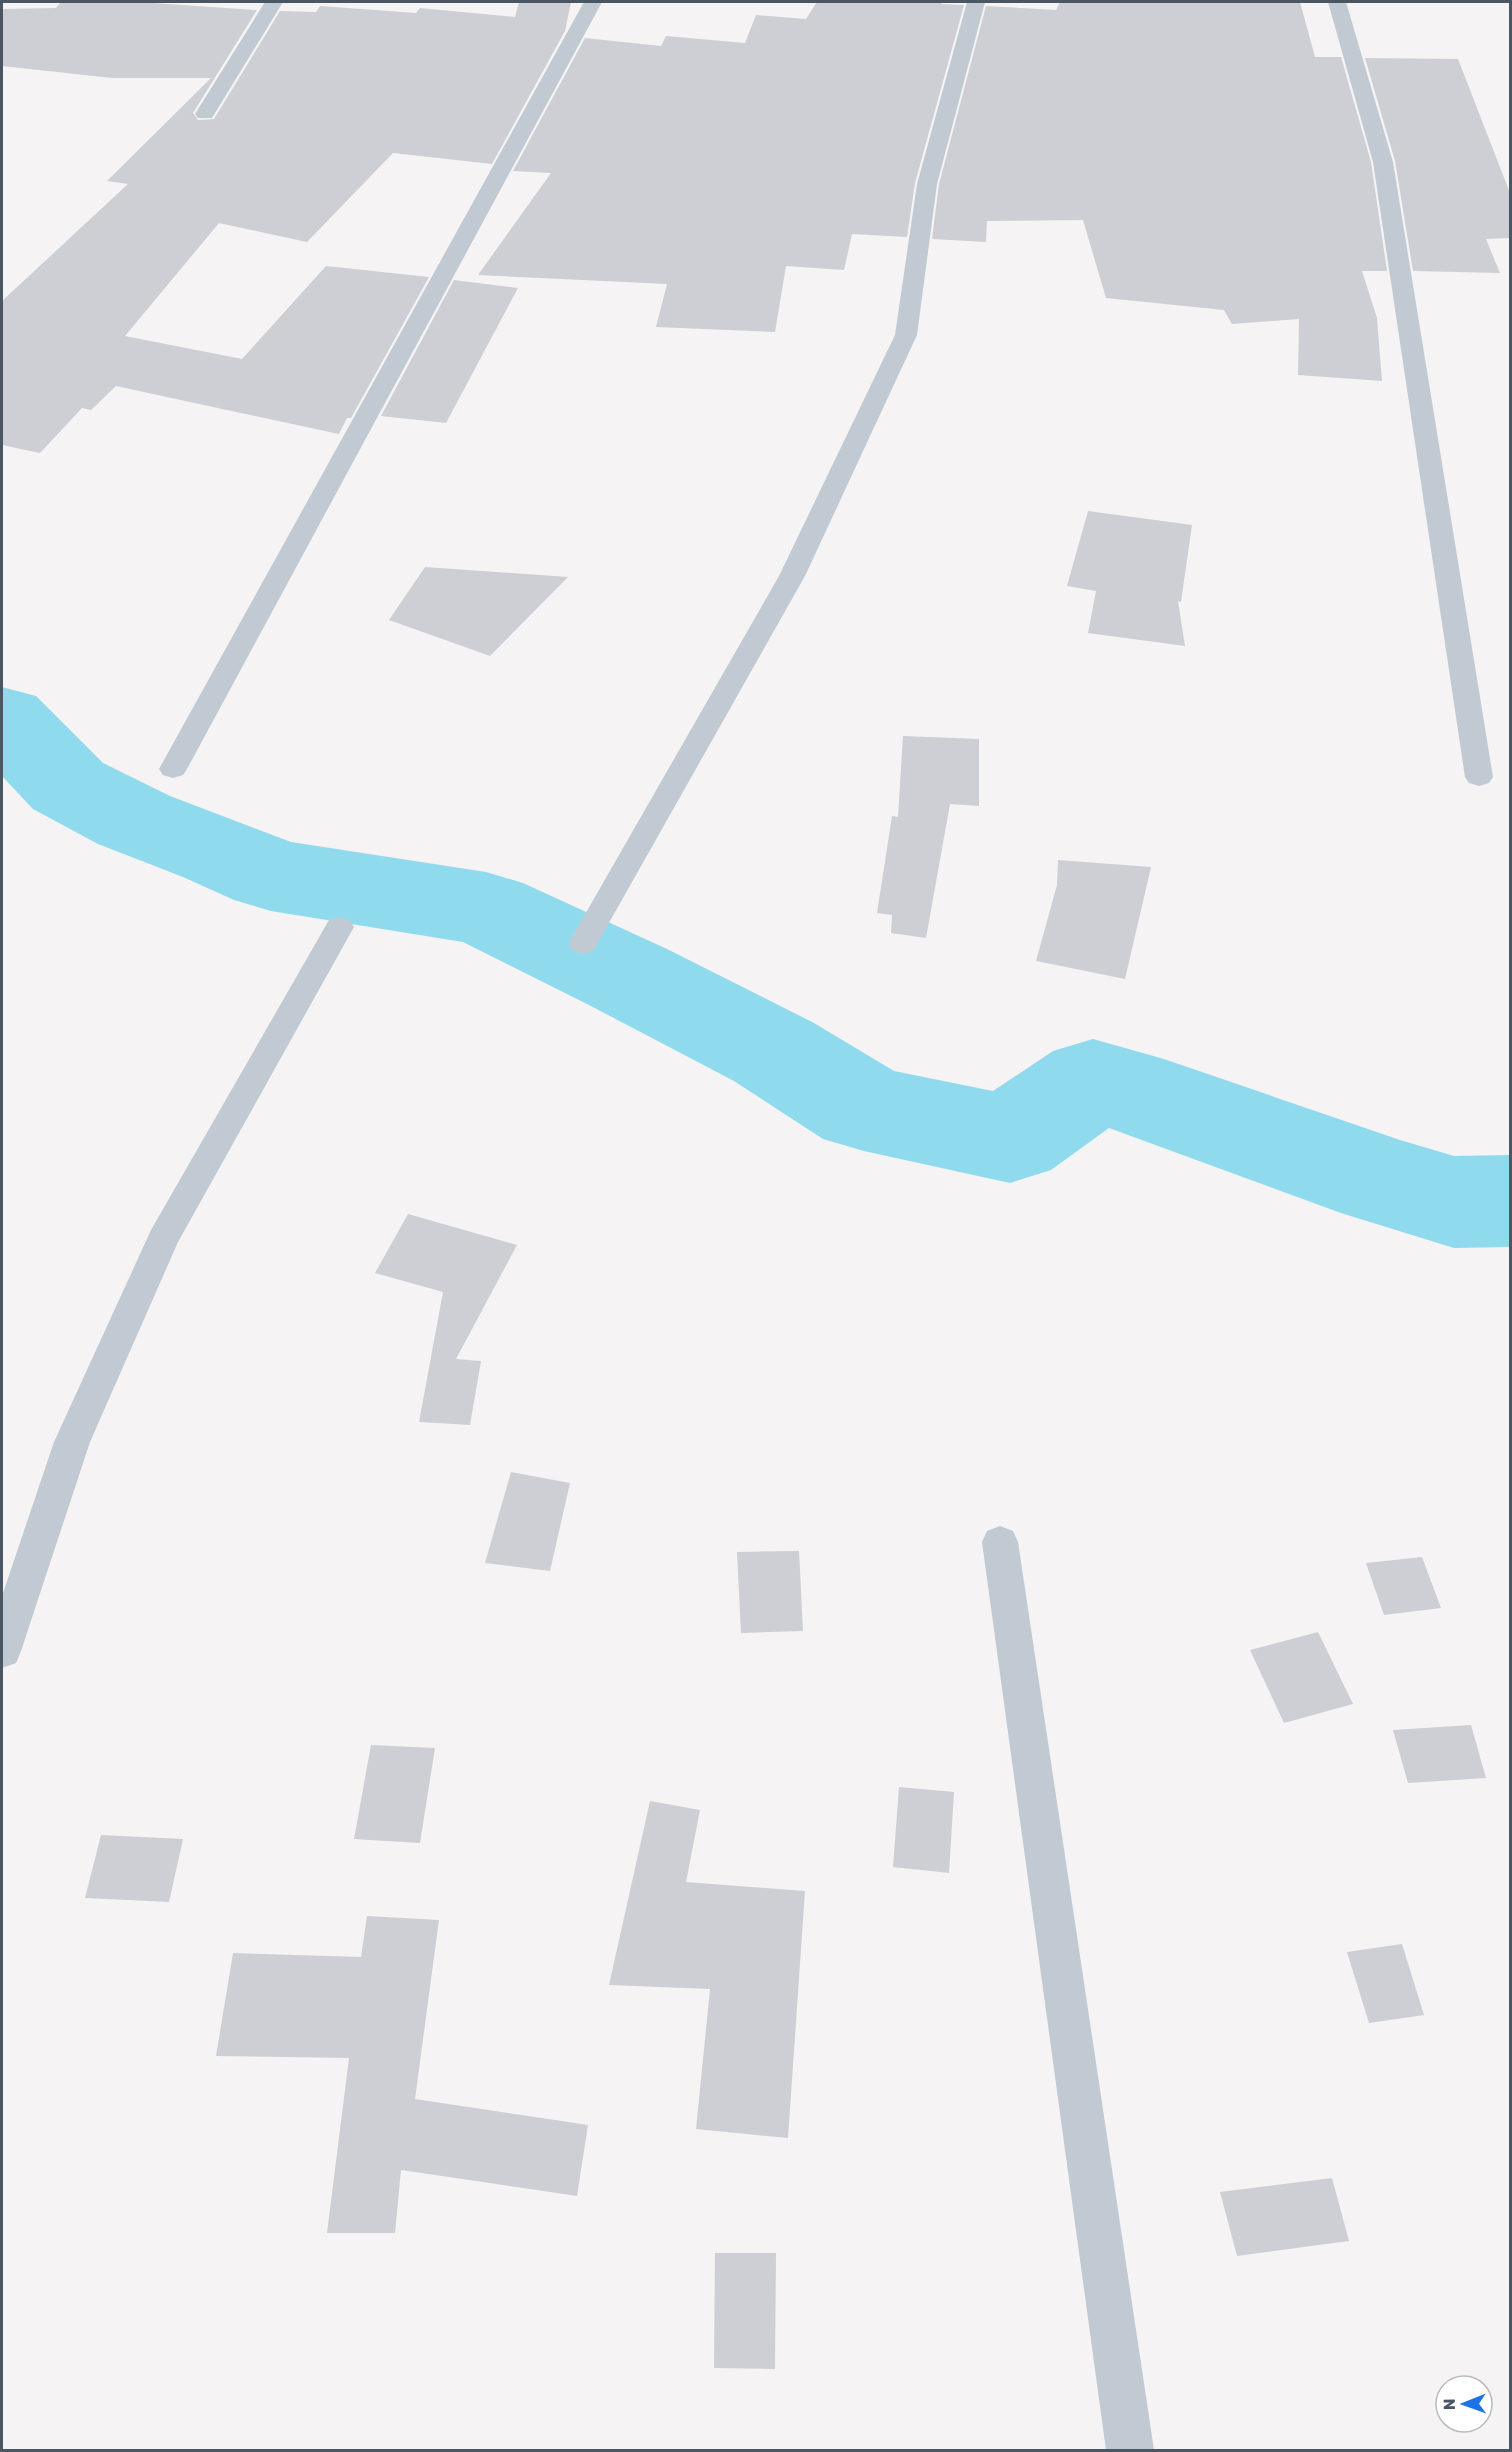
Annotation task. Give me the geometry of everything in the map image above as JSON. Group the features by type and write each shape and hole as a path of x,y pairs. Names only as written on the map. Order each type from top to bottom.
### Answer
{"street":[{"path":"205,114 274,2"},
{"path":"173,769 592,2"},
{"path":"583,944 792,576 906,335 927,184 976,2"},
{"path":"1337,2 1383,162 1479,777"},
{"path":"2,1651 72,1442 163,1239 339,927"},
{"path":"1000,1542 1130,2451"}],"building":[{"path":"61,2 138,2 257,10 193,113 198,120 214,119 280,11 316,12 320,6 416,13 420,8 515,17 519,2 571,2 565,31 492,164 393,153 307,242 219,223 125,336 242,359 326,266 429,277 351,418 347,418 339,434 116,386 91,410 82,408 40,453 2,445 2,301 128,184 107,181 211,78 112,78 2,66 2,9 56,8"},
{"path":"817,2 941,2 941,4 964,5 915,183 907,237 852,234 844,270 786,266 775,332 656,327 667,284 478,275 551,173 513,171 585,38 661,46 666,36 745,43 756,15 806,19"},
{"path":"1060,2 1300,2 1315,57 1341,57 1371,162 1387,271 1362,271 1377,318 1382,381 1298,375 1299,319 1232,324 1224,310 1106,298 1083,220 987,221 986,242 932,239 939,184 986,6 1056,10"},
{"path":"1365,58 1458,59 1510,193 1510,238 1486,239 1500,273 1413,271 1395,161"},
{"path":"454,280 518,288 446,423 381,416"},
{"path":"1088,511 1192,525 1181,602 1178,601 1185,646 1088,633 1096,591 1067,586"},
{"path":"425,567 568,577 490,656 389,620"},
{"path":"903,736 979,739 979,806 950,804 926,938 891,933 892,915 877,913 892,816 898,817"},
{"path":"1058,860 1151,867 1125,979 1036,961 1057,885"},
{"path":"408,1214 517,1245 456,1359 481,1361 470,1425 419,1422 443,1292 375,1273"},
{"path":"511,1472 570,1483 550,1571 485,1563"},
{"path":"799,1551 803,1631 741,1633 737,1552"},
{"path":"1422,1557 1441,1608 1384,1615 1366,1563"},
{"path":"1318,1632 1353,1704 1284,1723 1250,1650"},
{"path":"1471,1725 1486,1778 1408,1783 1393,1730"},
{"path":"371,1745 435,1748 420,1843 354,1839"},
{"path":"899,1787 954,1792 949,1873 893,1867"},
{"path":"650,1801 700,1810 686,1882 805,1891 788,2138 696,2129 710,1989 609,1985"},
{"path":"101,1835 183,1839 169,1902 85,1898"},
{"path":"367,1916 439,1920 415,2099 588,2125 577,2196 401,2170 395,2233 327,2233 349,2058 216,2056 233,1953 361,1957"},
{"path":"1402,1944 1424,2015 1369,2023 1347,1952"},
{"path":"1332,2178 1349,2241 1237,2256 1220,2192"},
{"path":"715,2253 776,2253 775,2369 714,2368"}],"waterway":[{"path":"2,718 68,786 134,820 220,852 271,875 486,909 628,977 774,1052 864,1108 1010,1139 1093,1081 1124,1089 1383,1181 1454,1202 1510,1201"}]}
